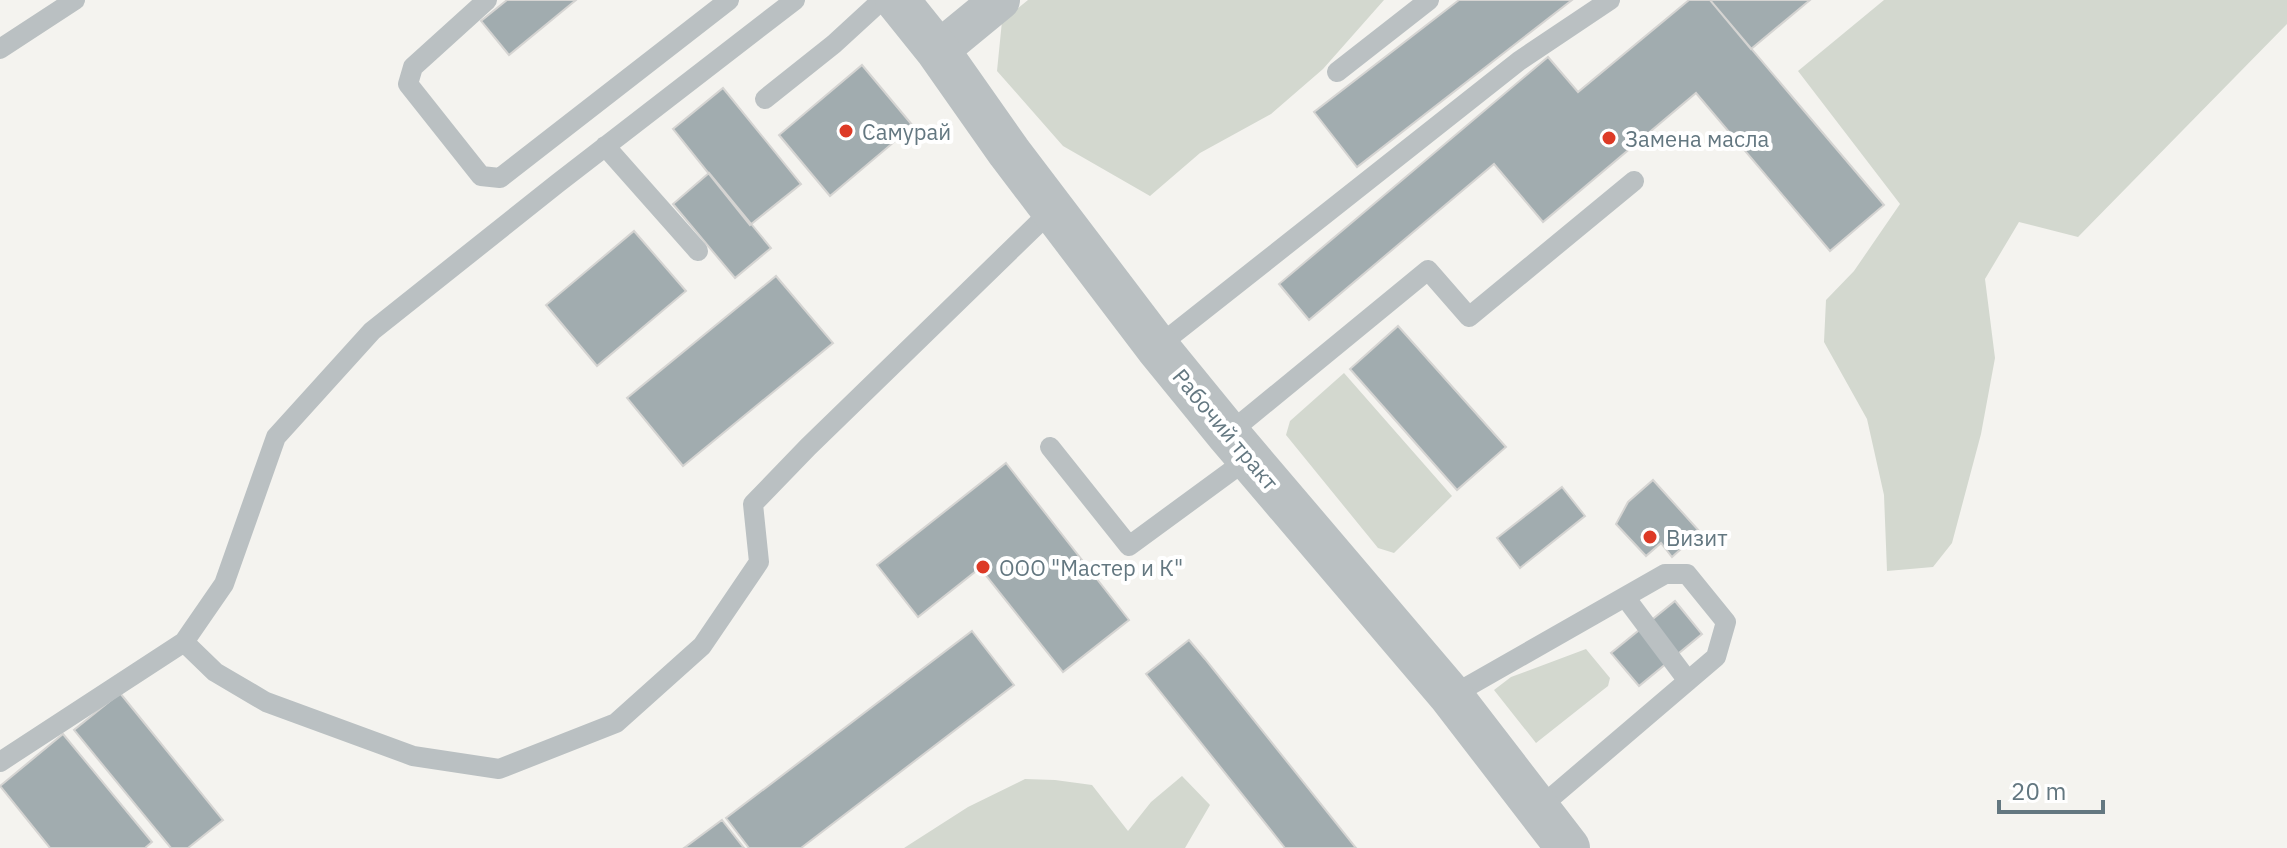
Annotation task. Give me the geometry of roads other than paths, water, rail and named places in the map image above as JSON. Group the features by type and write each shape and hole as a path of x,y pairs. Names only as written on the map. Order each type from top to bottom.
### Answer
{"street":[{"name":"Рабочий тракт","path":"897,0 1157,347 1451,696 1567,848"},
{"path":"938,51 1000,0"}],"lane":[{"path":"0,49 75,0"},
{"path":"487,0 413,67 408,84 481,176 500,178 729,0"},
{"path":"0,762 184,642 224,584 276,437 372,331 795,0"},
{"path":"765,99 834,44 882,0"},
{"path":"1337,72 1429,0"},
{"path":"1157,347 1519,61 1610,0"},
{"path":"605,146 698,251"},
{"path":"1050,447 1129,546 1428,270 1469,317 1634,181"},
{"path":"184,642 215,672 266,702 413,756 499,769 616,723 702,646 759,562 753,504 1054,208"},
{"path":"1451,696 1665,574 1687,574 1726,622 1716,657 1539,808"},
{"path":"1625,597 1688,681"}],"place":[{"name":"Самурай","path":"846,131"},
{"name":"Замена масла","path":"1609,138"},
{"name":"Визит","path":"1650,537"},
{"name":"ООО \"Мастер и К\"","path":"983,567"}]}
